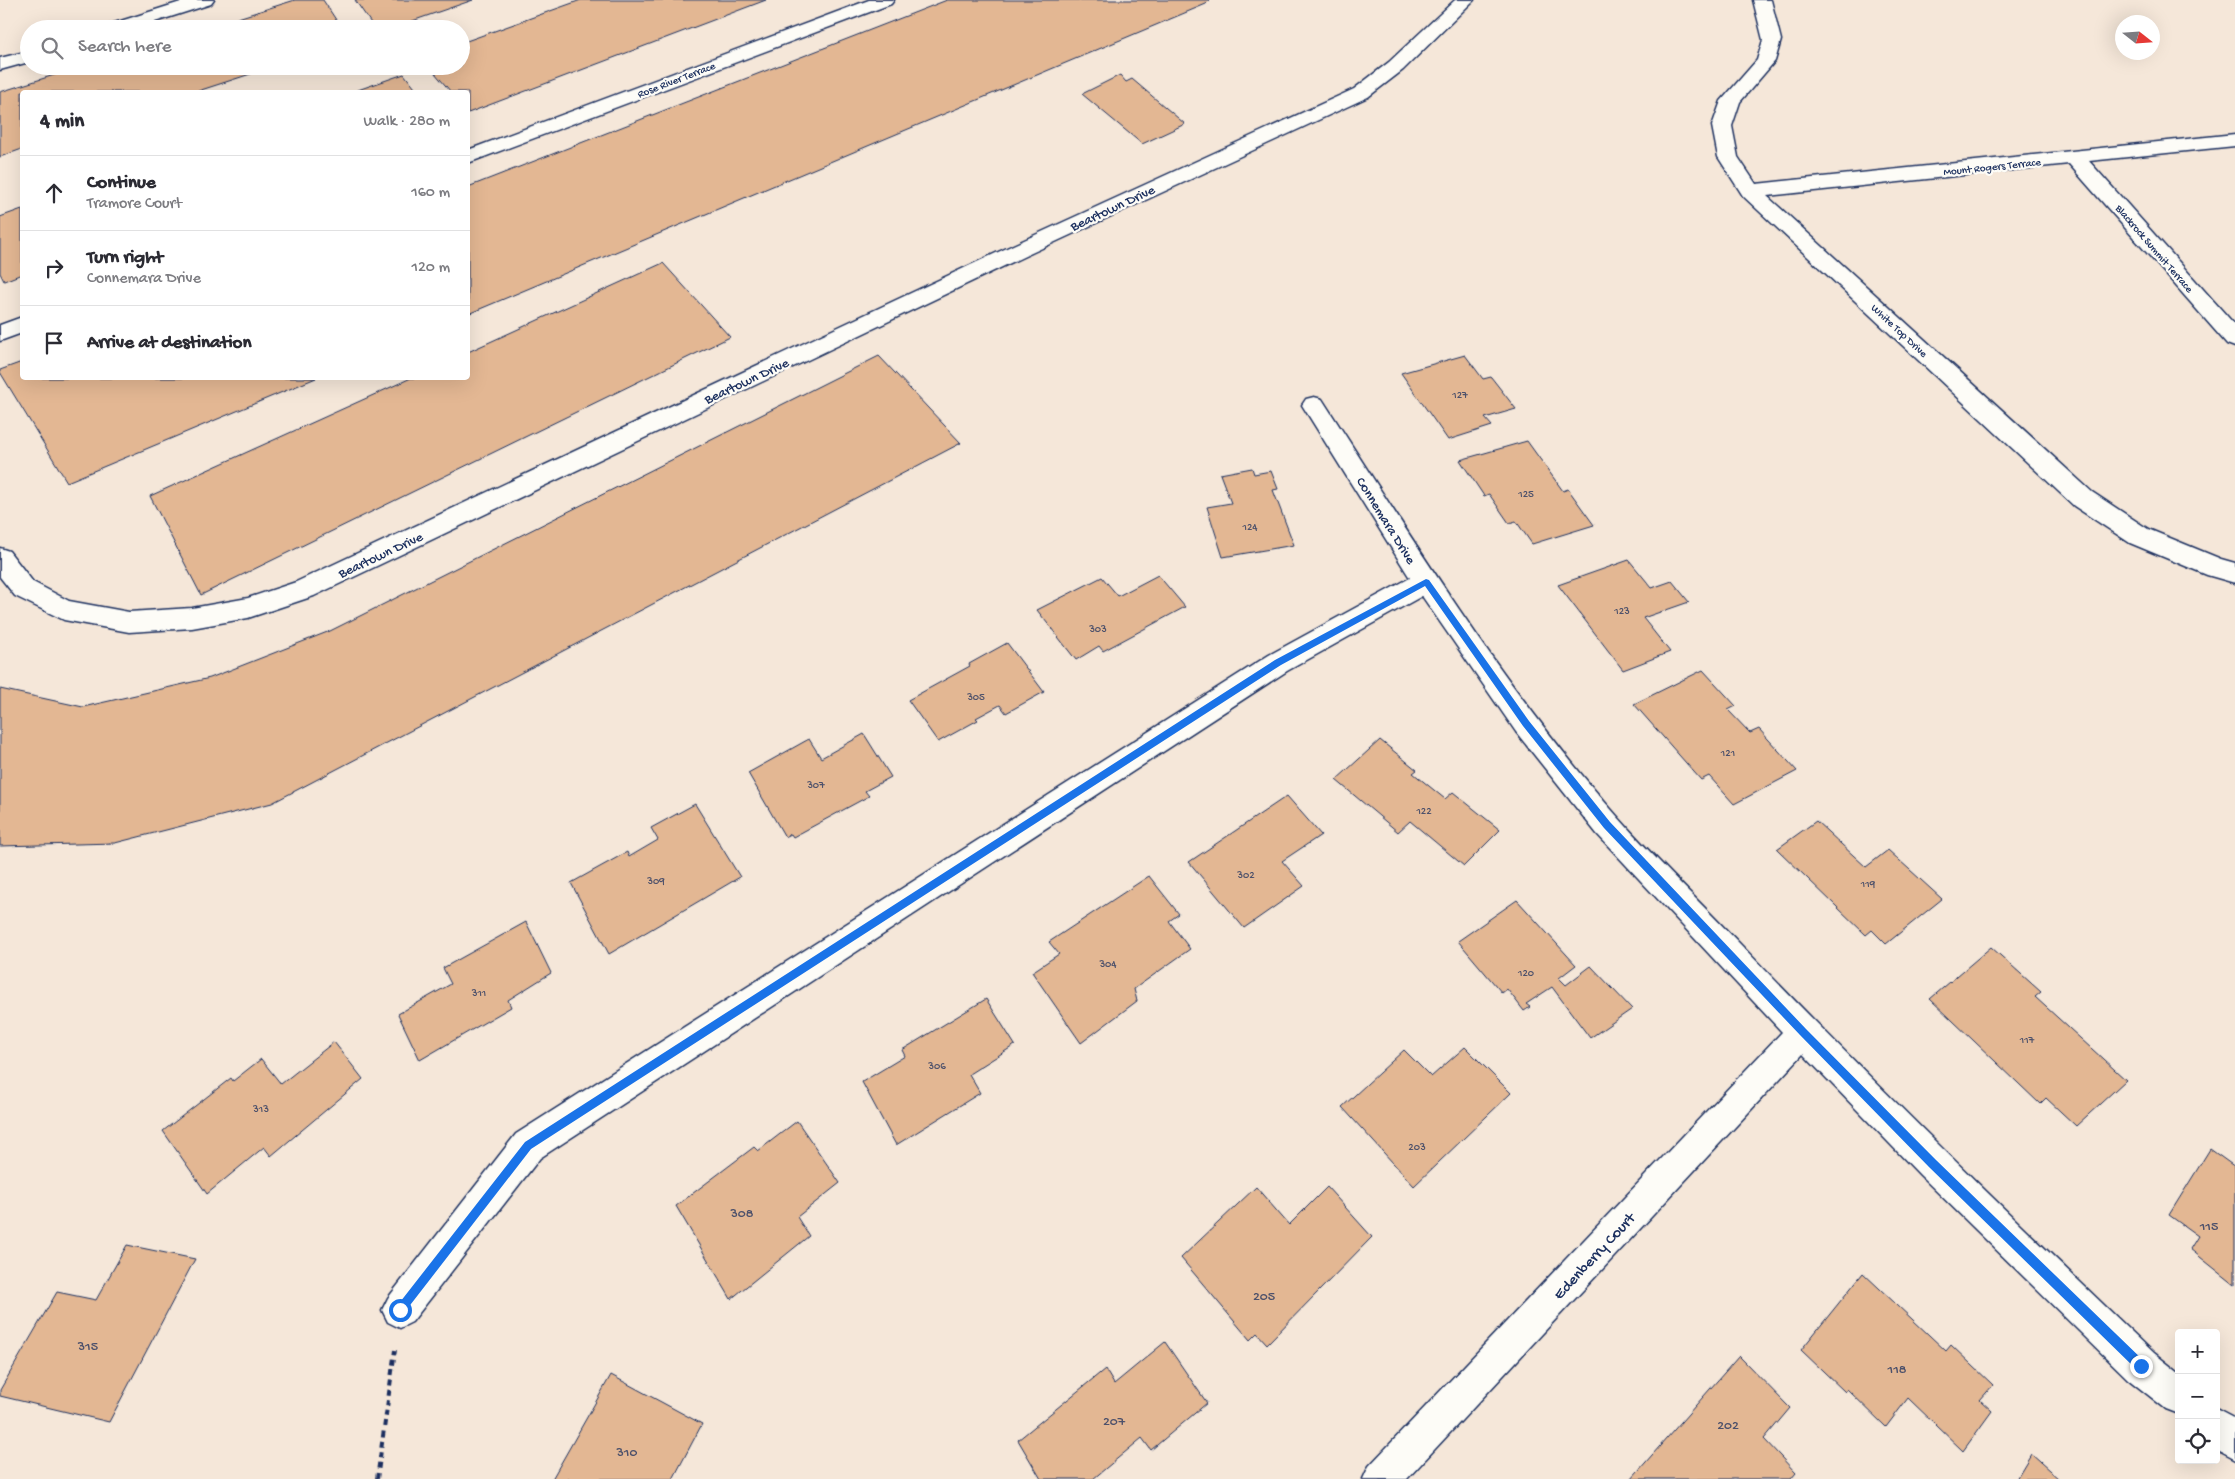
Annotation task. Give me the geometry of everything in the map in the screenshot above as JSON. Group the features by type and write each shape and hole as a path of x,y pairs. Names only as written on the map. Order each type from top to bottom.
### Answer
{"street":[{"path":"142,20 203,0"},
{"name":"Rose River Terrace","path":"470,156 885,0"},
{"name":"Beartown Drive","path":"0,558 24,590 64,610 129,622 192,618 248,608 305,589 1009,255 1361,93 1396,66 1465,0"},
{"name":"White Top Drive","path":"1762,0 1772,40 1766,61 1731,101 1722,126 1728,157 1750,191 2083,499 2139,536 2216,568 2235,573"},
{"path":"0,64 20,58"},
{"name":"Mount Rogers Terrace","path":"1750,191 2235,140"},
{"name":"Blackrock Summit Terrace","path":"2075,158 2235,339"},
{"path":"0,333 20,326"},
{"name":"Connemara Drive","path":"1314,405 1426,582 1526,724 1607,825 1803,1032 1946,1177 2141,1366 2175,1393"},
{"path":"400,1310 528,1146 1278,663 1426,582"},
{"name":"Edenberry Court","path":"1382,1479 1803,1032"},
{"path":"2220,1430 2235,1442"}],"path":[{"path":"377,1479 400,1310"}],"building":[{"path":"295,0 323,0 336,20 232,20"},
{"path":"355,0 473,0 415,20 369,20"},
{"path":"581,0 766,0 470,112 470,90 449,90 437,75 470,75 470,40"},
{"path":"947,0 1210,0 1206,4 470,313 470,186"},
{"path":"54,75 247,75 201,90 20,90 20,150 0,157 0,92"},
{"path":"405,75 416,90 358,90"},
{"path":"1120,75 1126,82 1132,79 1185,124 1142,144 1082,94"},
{"path":"20,210 20,275 4,281 0,273 0,217"},
{"path":"663,263 730,337 201,595 150,496 407,380 470,380 470,351"},
{"path":"1465,355 1483,379 1491,377 1516,409 1485,418 1492,426 1448,440 1401,373"},
{"path":"879,356 961,443 272,803 115,843 0,846 0,689 83,707 210,678 330,631"},
{"path":"20,363 20,380 311,380 67,482 0,370"},
{"path":"1527,441 1563,491 1568,489 1594,525 1532,544 1516,521 1509,523 1489,494 1484,496 1460,460"},
{"path":"1252,468 1254,474 1271,471 1278,489 1273,490 1294,545 1223,557 1207,507 1231,503 1220,474"},
{"path":"1629,560 1652,588 1672,581 1689,602 1643,618 1670,652 1623,670 1558,585"},
{"path":"1158,575 1185,607 1103,651 1099,646 1076,660 1037,610 1102,577 1118,596"},
{"path":"1007,643 1044,692 1006,713 1000,705 976,718 978,720 938,742 908,700"},
{"path":"1703,670 1736,706 1728,710 1750,733 1759,729 1797,771 1734,804 1709,776 1701,780 1634,704"},
{"path":"864,734 891,777 865,791 869,796 793,837 791,834 785,837 748,773 809,739 821,758"},
{"path":"1380,740 1417,770 1413,773 1445,799 1453,792 1500,830 1464,866 1410,821 1398,832 1336,780"},
{"path":"1287,796 1321,835 1282,861 1304,886 1244,928 1189,862"},
{"path":"695,804 740,877 609,954 571,883 627,852 629,857 658,840 651,828"},
{"path":"1816,821 1866,867 1888,850 1942,899 1886,944 1872,930 1866,935 1777,849"},
{"path":"1149,876 1179,914 1169,921 1190,949 1134,989 1137,1001 1081,1043 1032,972 1059,954 1049,942"},
{"path":"1517,900 1576,965 1559,978 1566,985 1591,966 1632,1009 1590,1038 1552,987 1526,1004 1530,1007 1524,1011 1507,989 1502,993 1458,941"},
{"path":"526,922 551,973 508,1000 511,1007 420,1060 398,1014 451,984 443,968"},
{"path":"1991,947 2041,992 2035,997 2126,1080 2076,1126 2046,1098 2040,1104 1930,999"},
{"path":"986,999 1015,1045 969,1074 980,1093 896,1145 862,1082 905,1056 902,1050"},
{"path":"334,1042 363,1079 271,1156 264,1147 207,1194 163,1131 231,1078 233,1081 261,1059 281,1084"},
{"path":"1465,1047 1511,1093 1414,1186 1342,1107 1404,1050 1431,1077"},
{"path":"797,1121 840,1183 797,1217 809,1236 731,1299 676,1206 754,1147 758,1151"},
{"path":"2210,1149 2235,1167 2235,1285 2190,1249 2198,1236 2169,1215"},
{"path":"1256,1187 1289,1225 1327,1187 1372,1237 1267,1344 1257,1333 1250,1340 1181,1258"},
{"path":"127,1245 195,1259 109,1422 0,1396 0,1390 57,1292 96,1300"},
{"path":"1863,1273 1946,1351 1951,1345 1993,1385 1980,1400 1992,1411 1963,1451 1908,1398 1886,1427 1847,1389 1845,1392 1801,1350"},
{"path":"1165,1342 1207,1403 1151,1450 1142,1438 1093,1479 1041,1479 1018,1440 1105,1369 1114,1384"},
{"path":"1739,1356 1790,1408 1764,1439 1796,1473 1791,1479 1631,1479"},
{"path":"611,1375 702,1424 673,1479 552,1479"},
{"path":"2031,1454 2059,1479 2016,1479"}],"route":[{"path":"400,1310 528,1146 1278,663 1426,582 1526,724 1607,825 1803,1032 1932,1163 2141,1366"}]}
